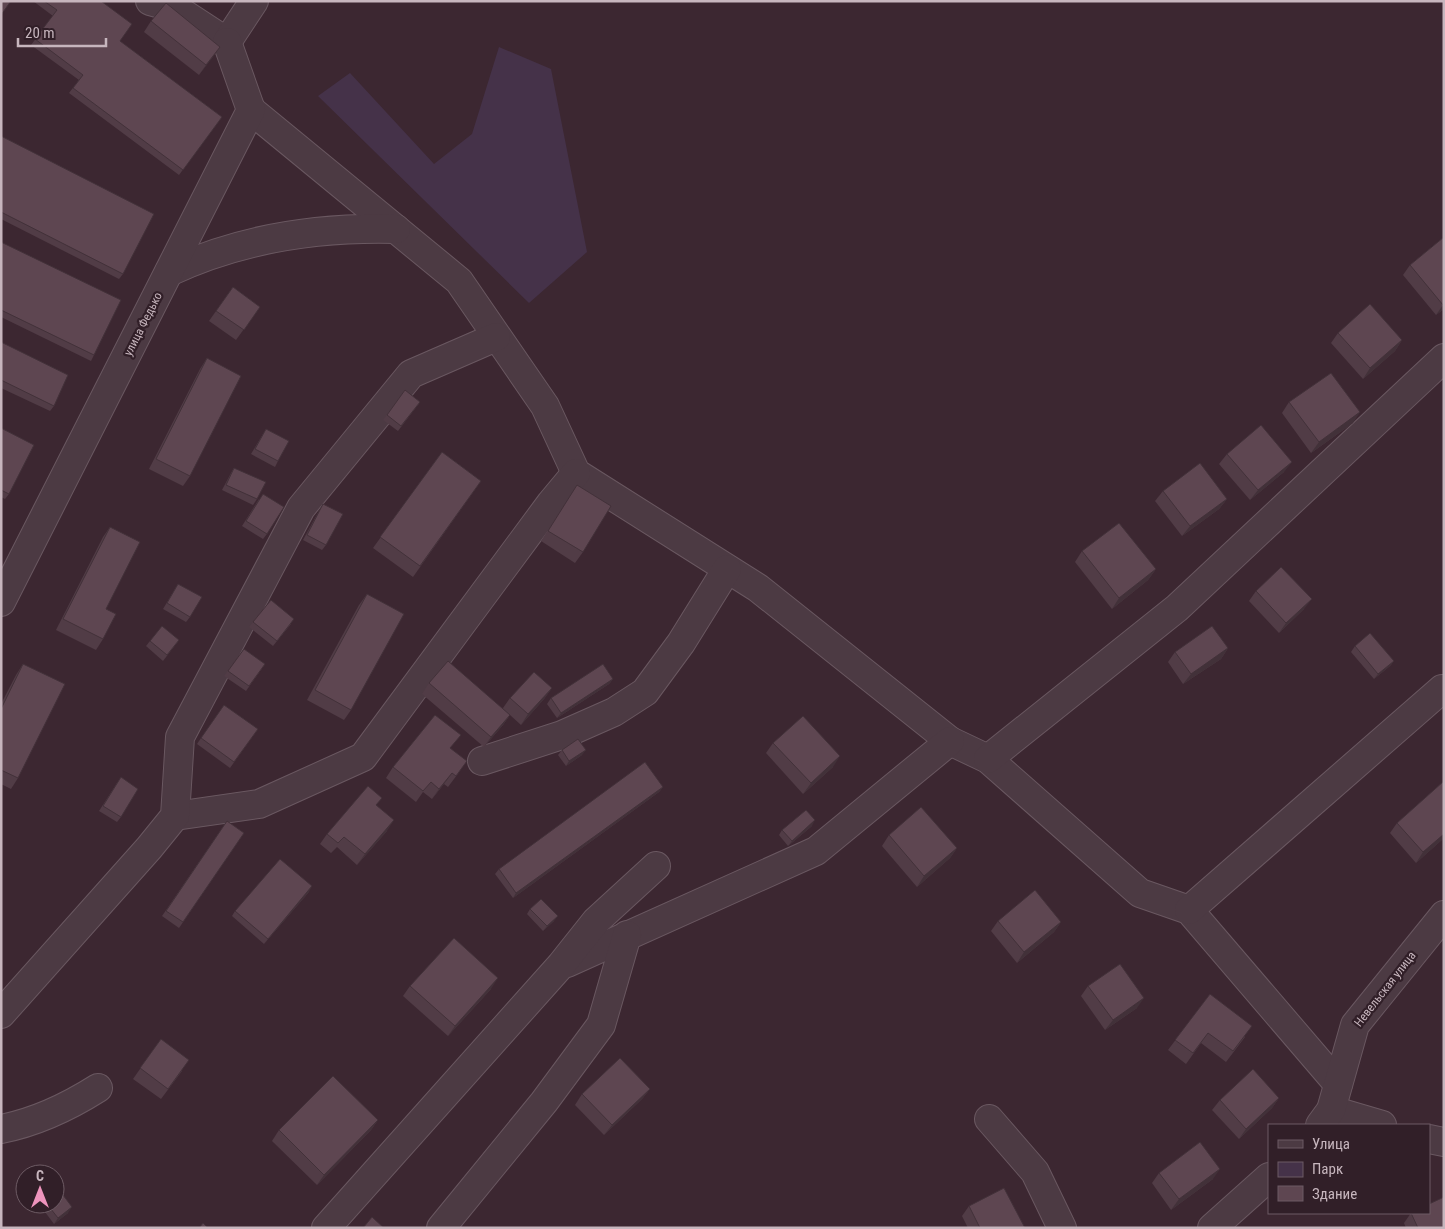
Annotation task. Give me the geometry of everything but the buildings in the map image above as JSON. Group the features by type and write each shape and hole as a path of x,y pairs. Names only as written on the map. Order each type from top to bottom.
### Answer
{"street":[{"path":"150,1 175,8 227,42 251,110 459,280 496,337 545,406 576,473 758,588 950,741 988,759 1140,893 1189,910 1338,1084"},
{"path":"227,42 254,1"},
{"name":"улица Федько","path":"1,602 251,110"},
{"path":"169,272 197,258 300,233 348,228 396,229"},
{"path":"1,1014 150,848 175,816 180,737 301,508 410,374 496,337"},
{"path":"988,759 1177,608 1444,358"},
{"path":"175,816 260,804 363,757 551,503 576,473"},
{"path":"482,761 562,735 614,712 645,692 681,644 728,569"},
{"path":"1189,910 1442,689"},
{"path":"561,965 816,851 950,741"},
{"path":"326,1228 561,965 596,921 656,866"},
{"name":"Невельская улица","path":"1325,1118 1338,1084 1354,1025 1444,915"},
{"path":"440,1228 544,1102 601,1026 626,935"},
{"path":"1,1129 41,1118 72,1104 98,1088"},
{"path":"1325,1118 1374,1124"},
{"path":"989,1119 1035,1172 1062,1228"},
{"path":"1430,1139 1444,1142"},
{"path":"1212,1228 1268,1178"}],"green space":[{"path":"499,47 551,69 587,252 529,303 318,96 350,73 434,164 472,134"}]}
